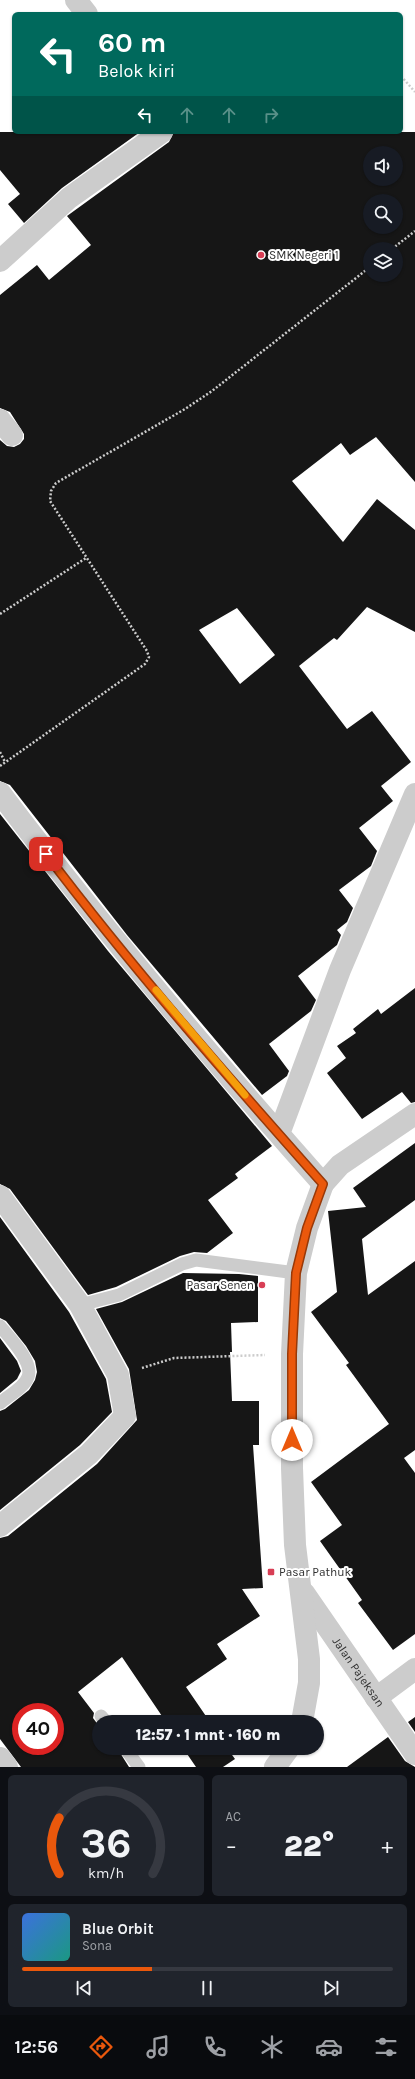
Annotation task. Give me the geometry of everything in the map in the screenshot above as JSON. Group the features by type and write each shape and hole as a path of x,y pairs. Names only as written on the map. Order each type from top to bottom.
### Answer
{"street":[{"path":"76,0 85,12"},
{"path":"0,261 69,198 159,134"},
{"path":"0,794 74,891 222,1069 323,1184"},
{"path":"279,1134 340,970 415,794"},
{"path":"303,1715 309,1683 309,1659 302,1590 295,1545 292,1468 292,1354 296,1273 307,1228 323,1184 340,1165 415,1114"},
{"path":"0,1196 80,1304 118,1375 125,1416 89,1454 0,1526"},
{"name":"Jalan Pajeksan","path":"302,1590 415,1754"},
{"path":"376,1698 415,1669"},
{"path":"274,1767 283,1755"},
{"path":"0,1758 7,1767"}],"lane":[{"path":"80,1304 119,1295 182,1264 196,1260 296,1273"},
{"path":"0,1326 26,1359 29,1370 28,1377 24,1384 0,1403"},
{"path":"130,1755 139,1767"}],"path":[{"path":"403,78 415,92"},
{"path":"401,242 415,231"},
{"path":"0,766 145,664 149,657 147,651 50,501 51,491 56,483 185,409 212,391 363,272"},
{"path":"0,614 86,558"},
{"path":"0,752 5,762"},
{"path":"118,1375 174,1358 236,1356"}],"building":[{"path":"0,132 12,132 12,134 137,134 62,188 24,223 8,204 20,194 0,170"},
{"path":"403,132 415,132 415,482 376,437 350,455 341,443 292,481 343,542 377,499 415,530 415,632 367,607 337,640 334,638 299,666 347,729 372,711 411,762 381,786 393,801 359,828 377,851 371,866 339,890 353,908 347,922 337,930 341,935 337,945 298,976 316,1000 311,1011 269,1044 289,1071 287,1076 262,1095 127,935 10,785 0,781 0,440 7,446 14,447 20,444 24,439 24,434 10,412 0,408 0,295 37,265 49,280 91,245 67,216 169,142 173,134 403,134","holes":["237,608 275,655 240,684 199,630"]},
{"path":"0,814 108,951 272,1146 235,1174 238,1178 208,1200 233,1233 207,1253 194,1252 180,1256 116,1287 88,1295 10,1189 0,1184"},
{"path":"415,988 415,1102 411,1103 402,1092 362,1119 327,1073 346,1058 337,1046 356,1033 353,1029 378,1009 381,1014"},
{"path":"415,1143 415,1200 362,1239 368,1295 415,1261 415,1450 404,1458 415,1473 415,1634 393,1650 358,1603 362,1600 320,1541 342,1525 311,1482 389,1424 346,1365 349,1363 311,1312 337,1292 328,1211 366,1207 353,1188"},
{"path":"0,1217 69,1312 106,1379 112,1412 80,1445 0,1510 0,1411 5,1409 29,1390 35,1380 37,1372 35,1361 26,1346 6,1321 0,1318"},
{"path":"183,1273 239,1274 258,1276 258,1322 231,1323 232,1352 230,1352 232,1401 259,1401 259,1445 253,1445 263,1588 242,1589 260,1616 217,1644 227,1659 186,1687 205,1715 161,1715 122,1657 78,1692 94,1713 92,1715 92,1755 121,1755 129,1767 21,1767 12,1755 0,1739 0,1538 8,1536 97,1464 137,1420 129,1369 96,1309 122,1302"},
{"path":"0,1338 17,1361 21,1371 17,1379 0,1393"},
{"path":"415,1717 415,1732 408,1722"},
{"path":"388,1737 405,1761 415,1767 347,1767"},
{"path":"188,1755 232,1755 235,1759 223,1767 196,1767"}],"slow traffic":[{"path":"156,990 245,1095"}],"place":[{"name":"SMK Negeri 1","path":"261,255"},
{"name":"Pasar Senen","path":"262,1285"},
{"name":"Pasar Pathuk","path":"271,1572"}],"route":[{"path":"46,854 74,891 222,1069 323,1184 307,1228 296,1273 292,1354 292,1440"}]}
